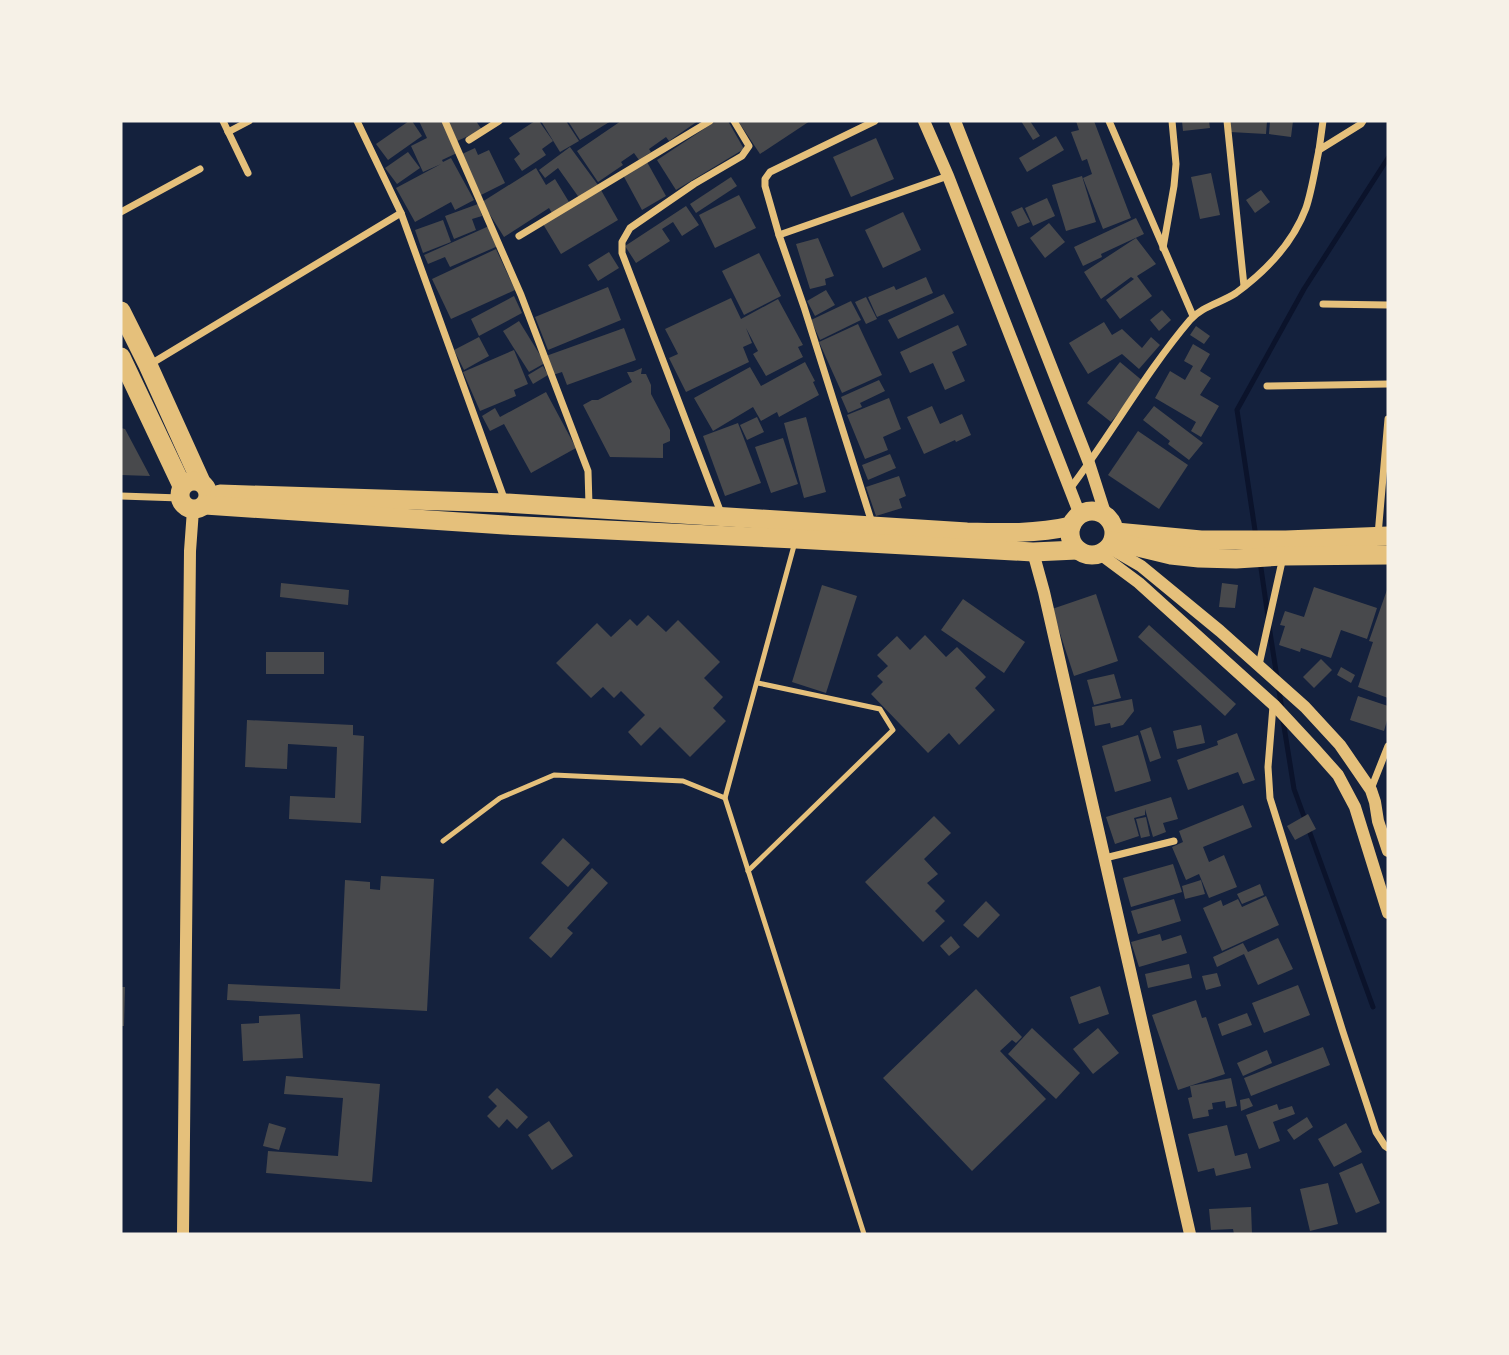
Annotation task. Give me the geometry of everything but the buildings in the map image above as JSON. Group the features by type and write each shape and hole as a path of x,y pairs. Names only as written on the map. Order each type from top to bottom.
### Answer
{"highway":[{"path":"121,312 148,365 195,496"},
{"path":"121,357 195,496"},
{"path":"195,496 506,503 873,527 1010,533 1049,531 1076,520 1089,511 1098,512 1109,538"},
{"path":"195,496 505,525 1033,552 1077,550"},
{"path":"1076,520 1070,534 1072,543 1077,550 1092,556 1109,538 1286,540 1383,536"},
{"path":"1109,538 1171,555 1199,558 1388,555"}],"street":[{"path":"223,121 248,173"},
{"path":"228,132 249,121"},
{"path":"357,121 401,213 506,503"},
{"path":"446,121 521,295 587,471 589,509"},
{"path":"469,140 499,121"},
{"path":"519,236 710,121"},
{"path":"722,517 622,253 622,242 630,229 747,151 747,140 734,121"},
{"path":"873,527 779,235 765,179 771,172 875,121"},
{"path":"925,121 1069,490 1076,520"},
{"path":"955,121 1089,463 1109,538 1139,583 1274,706 1338,775 1355,807 1388,913"},
{"path":"1109,121 1193,316"},
{"path":"1163,249 1176,164 1172,121"},
{"path":"1227,121 1244,286"},
{"path":"1069,490 1193,316 1231,296 1255,278 1297,229 1307,205 1323,121"},
{"path":"1319,150 1363,121"},
{"path":"121,212 200,169"},
{"path":"779,235 948,176"},
{"path":"148,365 401,213"},
{"path":"1323,304 1388,305"},
{"path":"1267,386 1388,384"},
{"path":"1383,536 1388,419"},
{"path":"121,496 195,496 190,551 183,1234"},
{"path":"1109,538 1259,665 1305,707 1340,745 1371,790 1388,851"},
{"path":"1033,552 1190,1234"},
{"path":"1259,665 1283,556"},
{"path":"1274,706 1268,767 1270,798 1376,1132 1388,1148"},
{"path":"1371,790 1388,746"},
{"path":"1105,858 1174,841"}],"lane":[{"path":"796,538 725,798 864,1234"},
{"path":"748,871 893,730 880,709 758,683"},
{"path":"443,841 500,797 554,775 683,781 725,798"}],"waterway":[{"path":"1256,537 1237,410 1304,289 1388,158"},
{"path":"1260,561 1268,617"},
{"path":"1269,626 1282,710"},
{"path":"1283,720 1294,789 1373,1007"}]}
